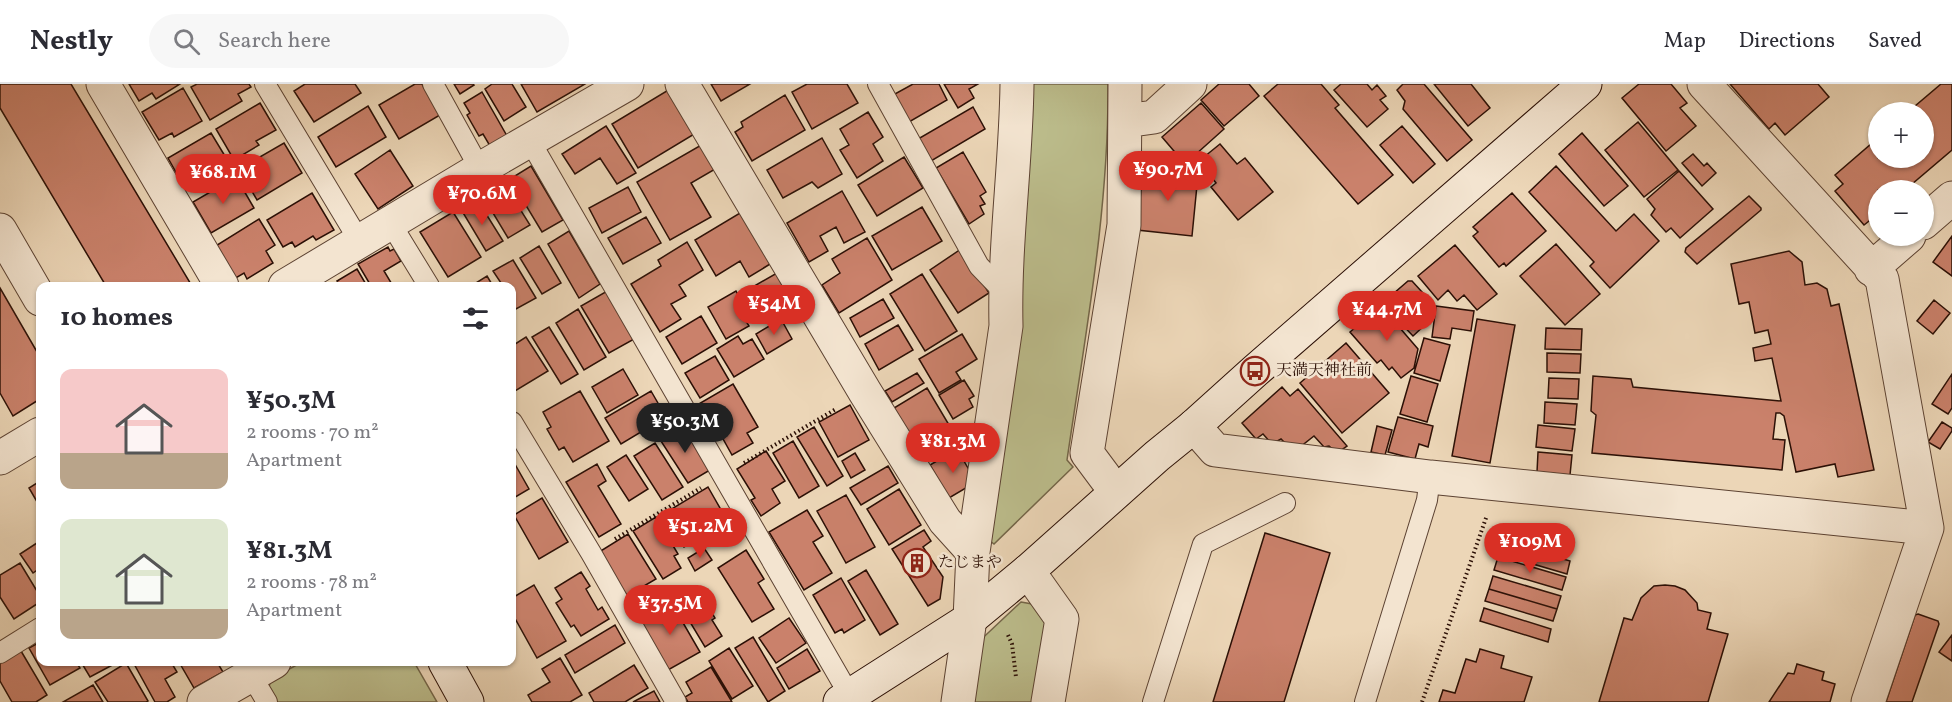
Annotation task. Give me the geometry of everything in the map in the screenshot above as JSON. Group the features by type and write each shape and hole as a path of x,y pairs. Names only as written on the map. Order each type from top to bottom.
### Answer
{"street":[{"path":"103,84 220,282"},
{"path":"682,84 866,393 945,520 973,552"},
{"path":"958,702 970,619 973,552 1006,326 1005,293 1017,118 1017,84"},
{"path":"1116,492 1087,453 1124,225 1125,84"},
{"path":"1125,122 1154,117 1190,84"},
{"path":"845,699 970,619 1028,571 1585,84"},
{"path":"1704,84 1882,279 1927,528 1868,702"},
{"path":"292,282 530,141 616,86"},
{"path":"1934,214 1952,198"},
{"path":"0,230 36,292"},
{"path":"1871,269 1897,246"},
{"path":"1194,426 1215,450 1430,477 1927,528"},
{"path":"0,458 36,436"},
{"path":"1028,571 1062,619 1048,702"},
{"path":"447,666 467,702"},
{"path":"204,702 264,679"}],"lane":[{"path":"265,84 360,242"},
{"path":"433,84 480,169"},
{"path":"878,84 979,266 1005,293"},
{"path":"530,141 722,475 845,699"},
{"path":"391,224 427,282"},
{"path":"516,429 676,702"},
{"path":"1365,702 1427,500 1430,477"},
{"path":"1153,702 1203,544 1285,503"},
{"path":"0,653 36,630"}],"path":[{"path":"591,554 722,475 866,393"},
{"path":"1422,702 1490,506"},
{"path":"1008,635 1012,644 1016,686"}],"green space":[{"path":"1024,84 1108,84 1105,178 1095,273 1067,460 1073,467 994,544 984,536"},
{"path":"1021,602 1032,604 1051,622 1038,702 969,702 972,648"},
{"path":"295,666 416,666 437,702 274,702 268,691 271,679"}],"building":[{"path":"0,84 71,84 190,282 104,282 0,108"},
{"path":"129,84 180,84 156,99 152,93 139,101"},
{"path":"197,84 249,84 251,87 238,94 242,101 210,120 191,87"},
{"path":"305,84 355,84 361,93 314,122 294,91"},
{"path":"415,84 422,84 440,115 399,139 379,105"},
{"path":"454,84 473,84 474,85 460,94"},
{"path":"492,84 512,84 526,107 504,121 485,89"},
{"path":"521,84 585,84 537,112"},
{"path":"711,84 750,84 721,101"},
{"path":"807,84 847,84 858,103 812,129 792,92"},
{"path":"913,84 939,84 947,100 909,122 893,95"},
{"path":"944,84 978,84 969,89 974,98 958,108"},
{"path":"1219,84 1249,84 1259,96 1224,126 1201,100"},
{"path":"1278,84 1321,84 1339,105 1335,108 1393,175 1358,204 1264,96"},
{"path":"1341,84 1367,84 1372,90 1377,85 1386,96 1380,100 1388,109 1367,127 1334,90"},
{"path":"1403,84 1424,84 1472,140 1447,161 1403,109 1405,101 1397,90"},
{"path":"1434,84 1471,84 1490,108 1468,126"},
{"path":"1639,84 1671,84 1687,103 1680,108 1696,126 1666,151 1622,98"},
{"path":"1730,84 1818,84 1829,97 1785,135 1775,123 1769,129"},
{"path":"1941,84 1952,84 1952,150 1934,165 1934,102 1920,102"},
{"path":"183,88 202,121 174,137 172,133 159,140 142,112"},
{"path":"670,89 696,133 638,168 612,124"},
{"path":"482,92 507,136 490,146 483,134 479,136 467,115 470,113 464,103"},
{"path":"785,95 805,130 752,161 735,132 743,127 741,122"},
{"path":"260,103 276,130 256,141 259,145 234,160 216,129"},
{"path":"1201,103 1224,129 1185,164 1162,137"},
{"path":"368,106 386,137 336,167 318,137"},
{"path":"973,107 985,129 931,161 918,139"},
{"path":"868,112 883,137 873,144 883,161 857,178 840,150 849,145 840,129"},
{"path":"1638,122 1678,170 1644,197 1605,150"},
{"path":"606,126 636,173 617,184 600,158 575,174 562,154"},
{"path":"1402,126 1435,164 1413,183 1380,145"},
{"path":"211,133 228,161 199,179 196,174 182,183 168,158"},
{"path":"1582,133 1628,186 1604,206 1559,154"},
{"path":"822,138 842,174 818,188 812,182 783,198 767,170"},
{"path":"284,143 302,173 257,200 239,169"},
{"path":"703,144 717,168 691,183 711,217 670,240 637,182"},
{"path":"1220,144 1237,164 1245,158 1273,192 1238,220 1211,187 1216,183 1199,161"},
{"path":"1868,147 1868,168 1931,168 1917,180 1868,180 1868,222 1864,225 1835,191 1843,184 1835,175"},
{"path":"390,150 413,186 378,209 355,174"},
{"path":"963,152 986,192 980,196 985,204 980,206 984,214 969,224 936,168"},
{"path":"1693,154 1704,166 1707,163 1716,173 1702,186 1682,163"},
{"path":"904,157 923,188 877,216 858,185"},
{"path":"531,166 563,220 542,232 510,179"},
{"path":"1556,166 1616,231 1634,214 1659,241 1610,288 1590,266 1594,262 1529,192"},
{"path":"1143,169 1198,175 1192,236 1137,230"},
{"path":"1679,171 1713,209 1680,238 1671,228 1666,232 1651,215 1655,209 1647,199"},
{"path":"236,177 254,208 211,233 193,202"},
{"path":"505,185 530,225 508,238 484,198"},
{"path":"628,187 641,212 602,233 589,208"},
{"path":"842,191 865,232 844,243 836,227 820,236 828,251 809,262 787,223"},
{"path":"312,193 334,230 316,240 313,236 295,247 292,242 283,247 267,220"},
{"path":"1512,193 1546,231 1506,266 1504,263 1499,267 1473,236 1478,232 1473,227"},
{"path":"1749,196 1761,210 1697,264 1685,252 1686,248"},
{"path":"478,201 503,241 486,251 462,211"},
{"path":"922,207 942,241 892,270 872,236"},
{"path":"745,210 775,261 749,277 740,261 716,276 695,240"},
{"path":"453,212 481,257 448,277 420,232"},
{"path":"646,217 661,243 623,264 608,238"},
{"path":"259,219 275,245 266,251 273,263 247,279 244,273 234,279 214,247"},
{"path":"569,231 600,284 579,298 548,244"},
{"path":"1952,236 1952,276 1933,262"},
{"path":"867,238 892,280 839,313 822,285 840,273 832,259"},
{"path":"687,242 703,270 679,285 686,296 671,304 681,319 660,332 631,284 661,266 658,260"},
{"path":"1556,244 1600,294 1565,325 1520,276"},
{"path":"1455,245 1497,294 1477,310 1464,295 1457,301 1448,290 1438,300 1418,276"},
{"path":"539,246 561,283 542,294 520,258"},
{"path":"388,247 390,251 394,249 401,261 384,271 391,282 369,282 358,264"},
{"path":"961,249 989,293 958,313 930,270"},
{"path":"1789,251 1802,262 1805,285 1817,283 1827,289 1831,306 1839,304 1874,470 1838,477 1835,464 1796,472 1784,416 1780,413 1776,413 1773,439 1785,440 1782,470 1592,453 1596,415 1591,411 1593,376 1631,379 1633,387 1781,401 1772,358 1755,361 1753,348 1771,344 1768,330 1755,333 1749,302 1739,304 1731,264"},
{"path":"513,260 536,298 516,309 516,282 500,282 493,271"},
{"path":"357,269 365,282 338,282"},
{"path":"777,273 789,293 755,312 744,292"},
{"path":"922,274 957,331 925,351 890,294"},
{"path":"487,276 491,282 477,282"},
{"path":"1408,281 1412,281 1432,303 1419,315 1426,324 1413,336 1395,317 1396,312 1386,300"},
{"path":"0,288 36,350 36,402 13,416 0,393"},
{"path":"609,290 636,338 609,353 581,306"},
{"path":"736,291 748,313 743,316 749,326 726,339 708,307"},
{"path":"883,299 894,318 860,337 850,318"},
{"path":"1934,300 1950,313 1933,334 1917,321"},
{"path":"1381,306 1418,349 1414,368 1401,378 1392,367 1389,370 1381,360 1377,363 1350,332"},
{"path":"1436,306 1474,311 1471,331 1452,328 1450,339 1432,337"},
{"path":"578,309 606,357 584,370 556,323"},
{"path":"701,316 717,343 682,364 666,337"},
{"path":"781,319 792,339 767,354 756,334"},
{"path":"1477,319 1515,325 1490,463 1452,456"},
{"path":"898,325 913,350 879,370 865,344"},
{"path":"549,327 578,374 561,384 532,337"},
{"path":"1546,328 1582,329 1581,350 1545,349"},
{"path":"962,334 977,359 956,372 961,380 939,393 919,359"},
{"path":"738,336 743,344 752,339 764,359 734,377 717,349"},
{"path":"526,337 548,371 516,390 516,343"},
{"path":"1424,338 1450,345 1440,381 1414,373"},
{"path":"1346,343 1389,393 1342,433 1300,383"},
{"path":"1547,353 1581,354 1580,373 1547,372"},
{"path":"715,356 729,380 700,398 685,373"},
{"path":"623,369 638,395 607,413 592,387"},
{"path":"917,373 924,383 892,402 885,391"},
{"path":"1952,374 1952,408 1948,414 1932,404"},
{"path":"1411,376 1438,384 1427,422 1400,414"},
{"path":"1549,378 1579,379 1578,399 1548,398"},
{"path":"964,380 974,396 969,399 973,407 953,419 939,395"},
{"path":"733,384 758,427 747,433 753,443 732,455 718,430 713,432 697,405"},
{"path":"1282,387 1290,396 1298,389 1347,446 1337,453 1329,446 1324,447 1314,436 1300,447 1290,448 1281,439 1272,444 1263,434 1256,439 1242,423"},
{"path":"927,388 955,435 922,455 894,408"},
{"path":"580,391 609,441 573,462 564,447 559,450 547,429 551,427 543,412"},
{"path":"651,391 666,417 621,444 605,418"},
{"path":"1545,402 1577,404 1575,425 1544,423"},
{"path":"850,405 869,440 838,457 819,422"},
{"path":"1398,417 1433,426 1428,447 1419,444 1415,459 1388,452"},
{"path":"1942,422 1952,428 1952,431 1940,449 1928,442"},
{"path":"682,424 710,470 688,483 659,438"},
{"path":"1538,425 1575,429 1572,451 1536,447"},
{"path":"1377,426 1392,430 1385,455 1371,452"},
{"path":"814,427 843,476 827,486 797,437"},
{"path":"793,441 819,486 799,498 773,453"},
{"path":"655,443 683,487 662,500 634,456"},
{"path":"957,449 976,482 949,498 930,465"},
{"path":"766,451 785,481 772,489 780,503 761,516 751,500 755,498 737,469"},
{"path":"1538,452 1572,455 1570,475 1537,472"},
{"path":"855,453 865,470 851,478 842,461"},
{"path":"626,455 648,489 629,501 607,467"},
{"path":"597,464 606,481 598,486 621,524 599,537 566,482"},
{"path":"516,466 529,489 516,497"},
{"path":"888,466 898,483 861,505 850,488"},
{"path":"36,484 36,500 29,488"},
{"path":"708,487 728,522 684,547 665,513"},
{"path":"899,489 921,525 889,545 867,509"},
{"path":"846,495 875,547 846,563 817,511"},
{"path":"542,498 568,542 539,559 516,519 516,514"},
{"path":"807,510 823,536 813,542 832,573 804,590 769,532"},
{"path":"656,517 678,554 674,556 681,568 663,579 633,531"},
{"name":"たじまや","path":"924,530 931,541 923,547 943,577 940,599 928,606 892,549"},
{"path":"1265,533 1330,553 1284,702 1213,702"},
{"path":"628,534 656,579 627,596 599,552"},
{"path":"1502,541 1570,561 1567,574 1499,554"},
{"path":"36,544 36,571 33,573 20,554"},
{"path":"704,548 712,560 695,571 688,558"},
{"path":"746,550 764,579 758,583 774,609 752,622 718,568"},
{"path":"1498,557 1566,577 1562,590 1494,570"},
{"path":"20,563 36,589 36,605 14,619 0,597 0,575"},
{"path":"866,570 898,624 880,635 848,581"},
{"path":"581,572 590,586 586,589 598,610 602,607 609,619 581,636 574,625 571,627 556,603 562,599 555,588"},
{"path":"1493,576 1561,596 1557,609 1489,589"},
{"path":"841,578 865,620 844,633 842,629 835,633 813,595"},
{"path":"534,585 566,641 537,658 516,620 516,596"},
{"path":"1665,585 1685,590 1697,603 1698,610 1711,613 1707,629 1728,634 1708,702 1599,702 1624,618 1632,620 1641,598 1654,586"},
{"path":"1489,589 1557,609 1553,621 1485,601"},
{"path":"698,590 715,618 712,620 722,636 705,647 678,602"},
{"path":"671,602 700,652 668,670 640,620"},
{"path":"1484,608 1551,629 1548,642 1480,621"},
{"path":"1915,615 1938,621 1939,624 1912,702 1886,702"},
{"path":"789,618 806,643 776,663 759,638"},
{"path":"615,625 625,643 575,673 565,655"},
{"path":"1952,635 1952,661 1939,652"},
{"path":"753,637 785,691 768,702 735,648"},
{"path":"36,644 36,660 29,648"},
{"path":"729,648 753,686 732,699 709,661"},
{"path":"807,649 820,671 789,689 777,668"},
{"path":"1480,649 1504,656 1501,668 1532,677 1524,702 1439,702 1443,690 1455,693 1466,659 1476,662"},
{"path":"21,651 47,695 36,702 12,702 0,681 0,663"},
{"path":"560,658 582,695 570,702 532,702 528,695 550,682 542,669"},
{"path":"1797,664 1824,672 1822,680 1835,684 1830,702 1769,702 1788,673 1794,674"},
{"path":"634,665 648,688 625,702 594,702 589,693"},
{"path":"39,666 79,666 80,668 50,685"},
{"path":"83,666 111,666 90,677"},
{"path":"121,666 128,666 148,701 108,702 95,682"},
{"path":"135,666 173,666 177,672 165,679 175,697 167,702 155,702"},
{"path":"181,666 219,666 223,672 194,688"},
{"path":"711,667 732,702 688,702 685,697 692,693 686,682"},
{"path":"93,685 103,702 63,702"},
{"path":"654,691 660,702 633,702"}],"place":[{"name":"天満天神社前","path":"1255,371"},
{"name":"たじまや","path":"917,563"}]}
